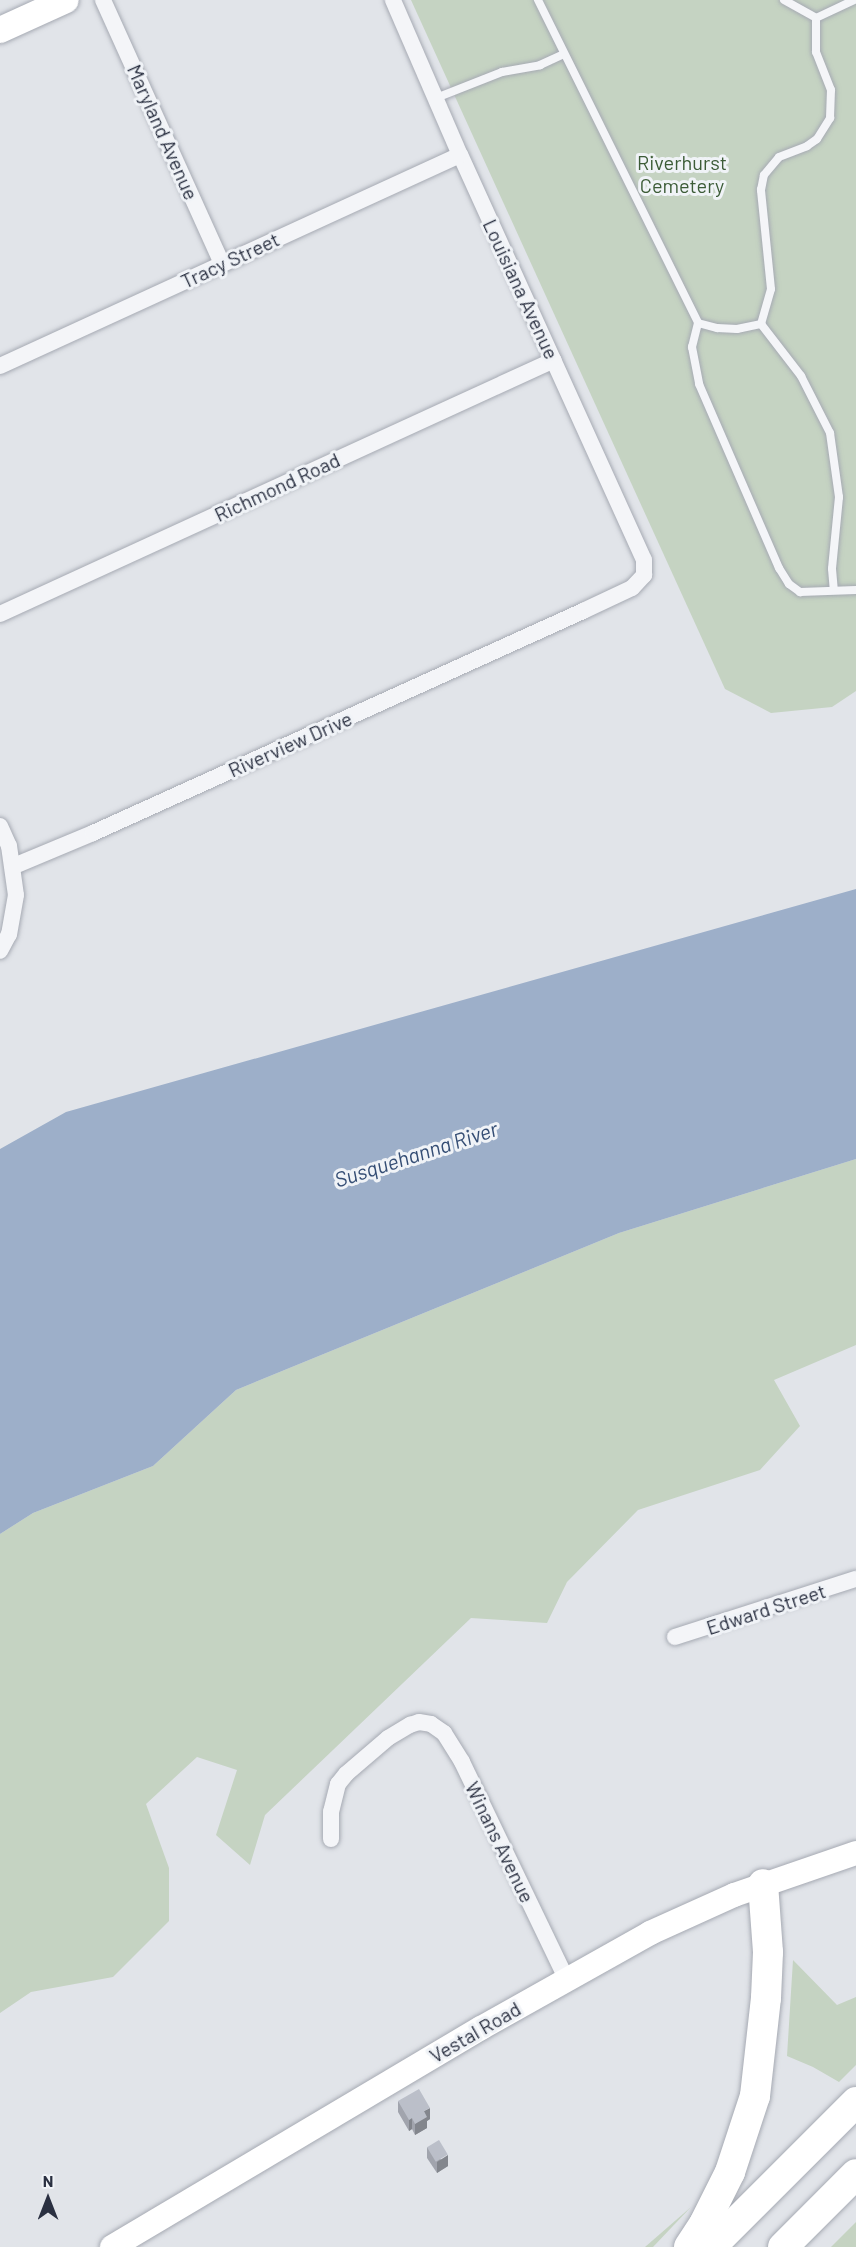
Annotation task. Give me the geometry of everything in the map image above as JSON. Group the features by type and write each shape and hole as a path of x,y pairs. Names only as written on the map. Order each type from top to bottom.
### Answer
{"highway":[{"path":"689,2247 705,2222 730,2172 755,2096 766,1998 768,1952 763,1884"},
{"path":"711,2247 856,2102"},
{"path":"783,2247 856,2174"}],"main road":[{"path":"0,30 66,0"}],"street":[{"name":"Maryland Avenue","path":"104,0 222,263"},
{"name":"Louisiana Avenue","path":"393,0 460,155 644,560 643,578"},
{"name":"Tracy Street","path":"0,366 460,155"},
{"name":"Richmond Road","path":"0,614 554,360"},
{"name":"Riverview Drive","path":"14,866 104,828 583,611 632,588 643,578"},
{"path":"0,826 9,846 14,866 16,895 14,917 0,951"},
{"name":"Edward Street","path":"675,1637 856,1579"},
{"name":"Winans Avenue","path":"331,1839 331,1812 338,1784 346,1774 388,1738 419,1722 431,1724 444,1733 462,1762 566,1978"},
{"name":"Vestal Road","path":"112,2247 566,1978 688,1914 763,1884 856,1854"}],"lane":[{"path":"538,0 698,323 692,347 699,384 779,568 789,584 800,592 856,590"},
{"path":"784,0 816,18"},
{"path":"816,18 855,0"},
{"path":"761,324 771,289 761,190 764,175 779,158 817,139 830,118 831,90 814,40 816,18"},
{"path":"435,98 502,72 540,65 564,54"},
{"path":"698,323 737,329 761,324"},
{"path":"761,324 801,376 830,433 839,497 832,570 834,591"}],"green space":[{"name":"Riverhurst Cemetery","path":"411,0 856,0 856,691 832,707 771,713 725,689"},
{"path":"856,1159 856,1345 774,1380 800,1426 760,1470 638,1510 567,1582 547,1623 471,1618 265,1815 250,1865 216,1835 237,1770 197,1757 146,1804 169,1868 169,1921 113,1977 31,1992 0,2013 0,1534 33,1513 153,1466 236,1390 619,1233"},
{"path":"793,1960 837,2005 856,1997 856,2065 839,2082 787,2056"},
{"path":"691,2207 653,2247 645,2247"},
{"path":"856,2222 856,2247 831,2247"}],"water":[{"name":"Susquehanna River","path":"856,889 856,1159 619,1233 236,1390 153,1466 33,1513 0,1534 0,1149 66,1112"}],"building":[{"path":"419,2089 430,2108 424,2111 427,2117 415,2124 412,2118 409,2120 398,2101"},
{"path":"439,2140 448,2155 436,2162 427,2147"}]}
